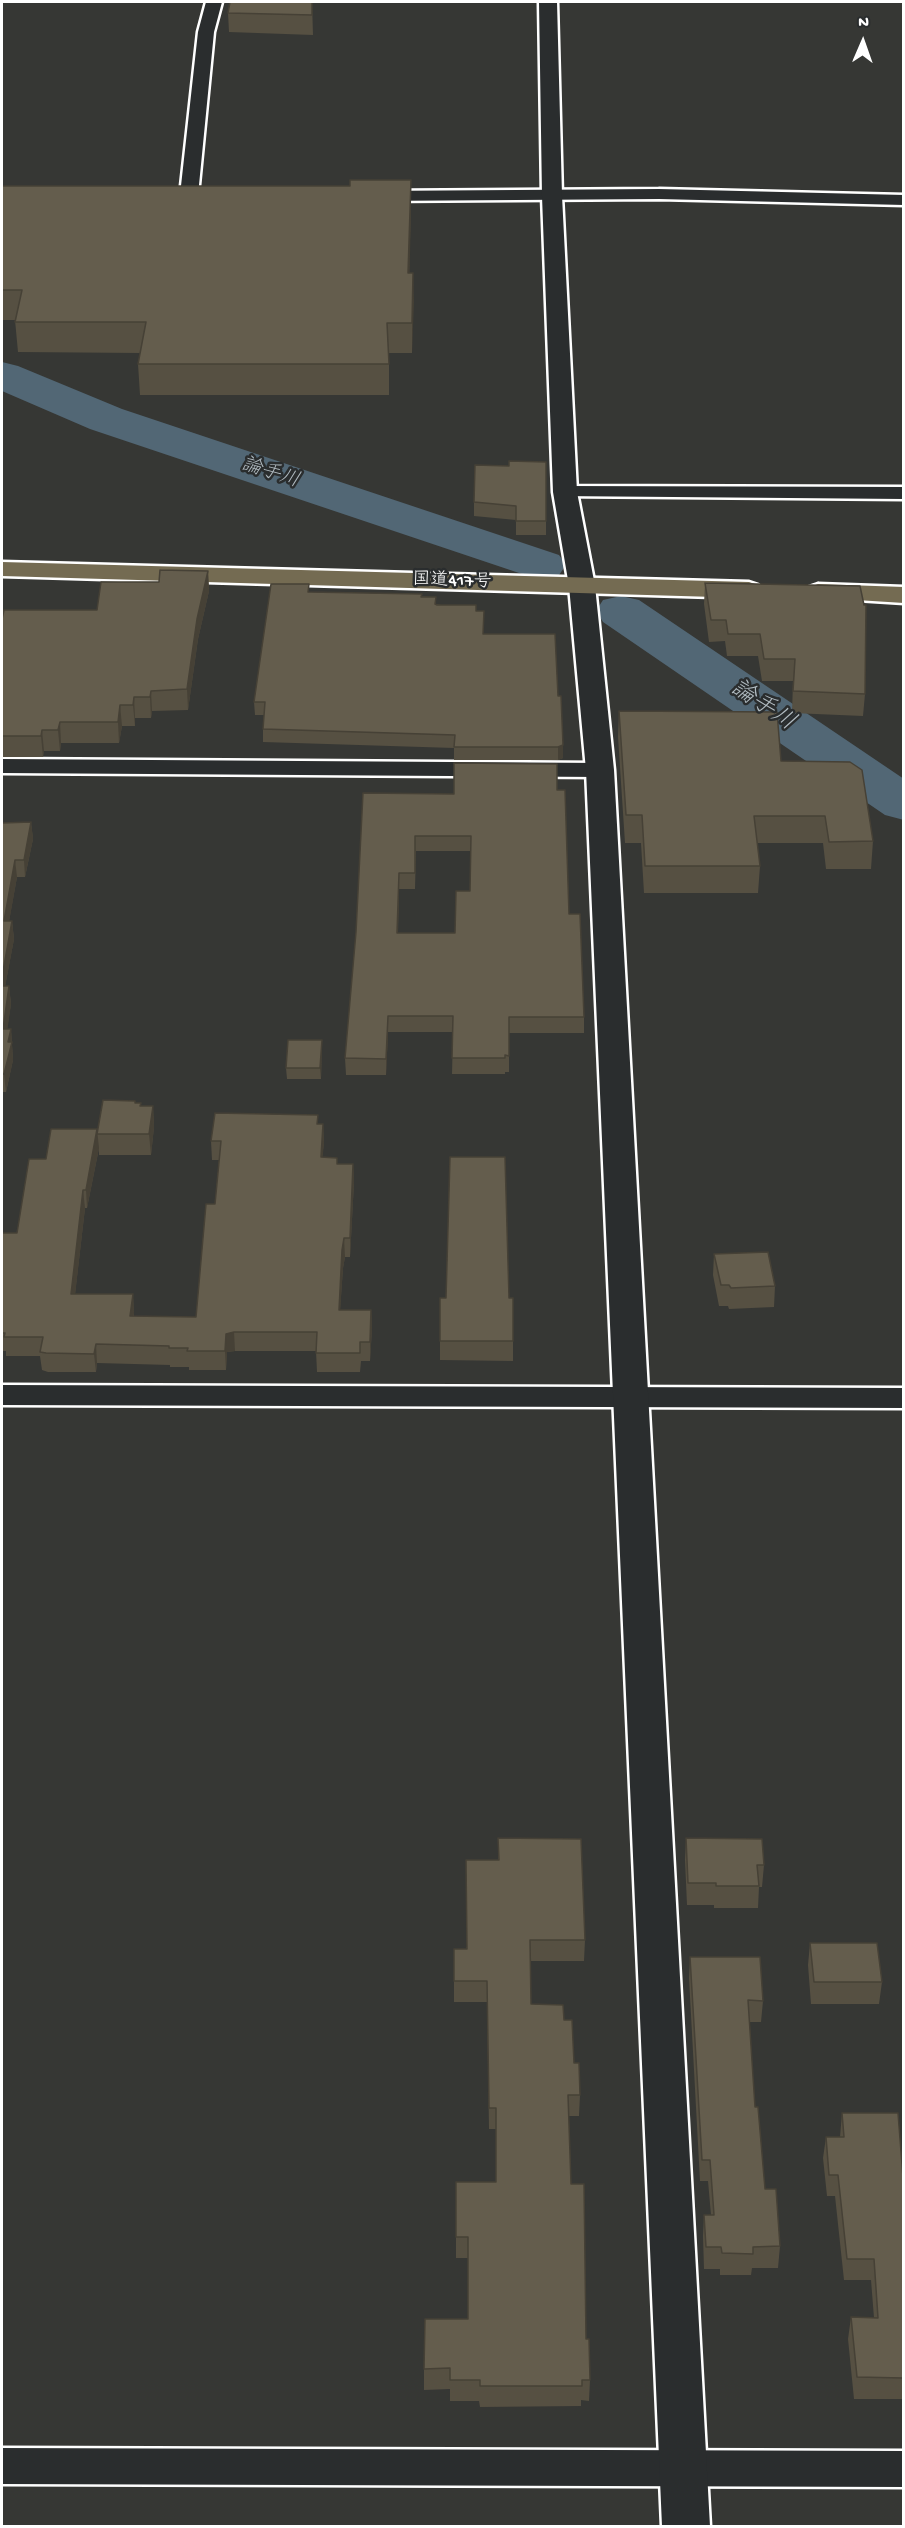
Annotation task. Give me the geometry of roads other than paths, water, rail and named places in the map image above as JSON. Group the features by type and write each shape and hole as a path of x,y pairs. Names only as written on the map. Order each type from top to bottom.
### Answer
{"highway":[{"name":"国道417号","path":"2,569 903,595"}],"street":[{"path":"189,195 206,32 214,2"},
{"path":"548,2 552,195 565,492 582,586 600,770 686,2526"},
{"path":"166,195 212,195"},
{"path":"359,196 659,195 903,200"},
{"path":"565,492 903,493"},
{"path":"2,766 600,770"},
{"path":"2,1395 903,1398"},
{"path":"2,2466 903,2469"}],"waterway":[{"name":"論手川","path":"2,375 106,419 542,565"},
{"name":"論手川","path":"621,611 904,804"}]}
